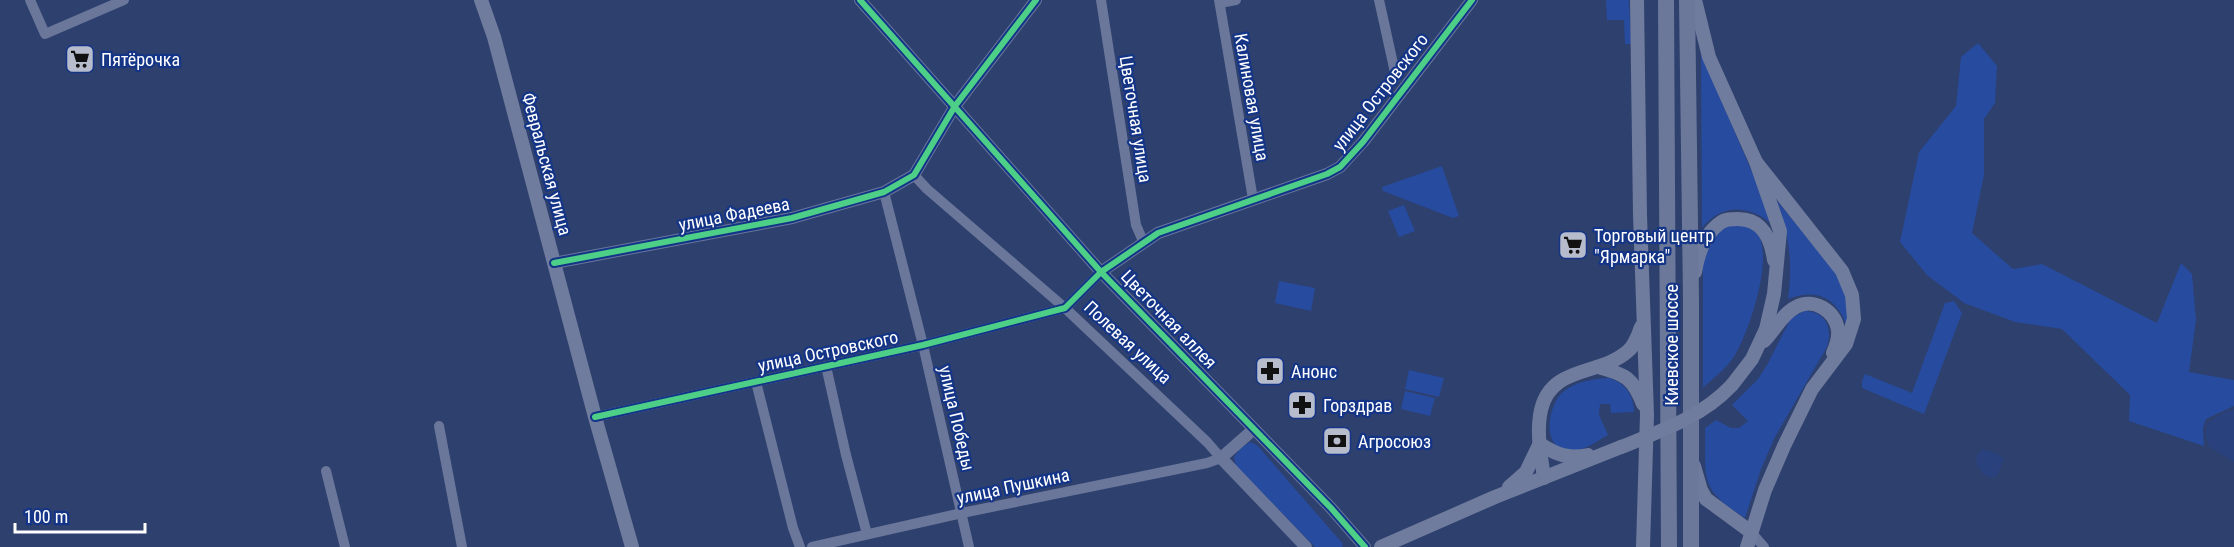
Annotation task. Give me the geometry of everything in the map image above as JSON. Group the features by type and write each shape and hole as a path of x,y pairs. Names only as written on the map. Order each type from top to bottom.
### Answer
{"highway":[{"name":"Киевское шоссе","path":"1666,0 1670,547"},
{"name":"Киевское шоссе","path":"1688,0 1691,547"}],"main road":[{"name":"Февральская улица","path":"481,0 494,37 632,547"},
{"path":"1637,0 1647,415 1644,547"},
{"path":"1695,0 1708,57 1756,162 1780,231 1770,314 1759,347"},
{"path":"1747,547 1765,490 1784,446 1812,390 1846,344 1852,328 1854,302 1842,271 1756,162"},
{"path":"1691,298 1701,248 1719,223 1729,219 1756,223 1766,232 1771,243 1776,274"},
{"path":"1382,547 1495,497 1621,447 1698,413 1721,397 1732,385 1745,370 1759,347 1791,310 1806,303 1818,305 1830,314 1838,331 1836,345 1826,369"},
{"path":"1544,478 1540,444 1540,413 1551,388 1570,375 1598,367 1620,357 1634,343 1643,322"},
{"path":"1598,367 1620,373 1630,380 1638,391 1647,415"},
{"path":"1540,444 1568,458 1621,447"},
{"path":"1495,497 1522,477 1532,464 1540,444"},
{"path":"1690,454 1706,499 1751,532"}],"street":[{"path":"30,0 45,34 124,0"},
{"name":"Цветочная аллея","path":"860,0 1101,272 1331,508 1365,547"},
{"path":"914,175 955,106 1036,0"},
{"name":"Цветочная улица","path":"1101,0 1136,225 1143,242"},
{"path":"1219,1 1236,0"},
{"path":"1379,0 1396,77"},
{"name":"улица Островского","path":"1101,272 1143,242 1179,224 1327,174 1340,166 1363,142 1472,0"},
{"name":"Калиновая улица","path":"1219,1 1253,199"},
{"name":"улица Фадеева","path":"554,263 792,218 884,192 914,175"},
{"name":"Полевая улица","path":"914,175 927,189 1065,308 1207,442 1306,547"},
{"name":"улица Победы","path":"884,192 923,345 969,547"},
{"path":"1065,308 1101,272"},
{"name":"улица Островского","path":"595,417 923,345 1065,308"},
{"path":"826,366 867,534"},
{"path":"756,382 793,528 800,547"},
{"path":"439,426 462,547"},
{"path":"1221,458 1254,429"},
{"name":"улица Пушкина","path":"812,547 962,513 1207,463 1221,458"},
{"path":"326,471 345,547"},
{"path":"1751,532 1764,547"}],"shaded area":[{"path":"1606,0 1629,0 1631,44 1625,44 1624,20 1607,20"},
{"path":"1978,43 1997,66 1995,103 1984,119 1984,175 1972,233 2013,269 2042,264 2157,323 2181,263 2192,274 2196,320 2189,372 2234,380 2234,406 2206,419 2203,428 2204,446 2129,421 2130,395 2062,329 2015,322 1964,303 1927,275 1900,242 1919,152 1956,106 1961,57"},
{"path":"1701,54 1759,188 1772,224 1754,213 1736,210 1718,214 1702,228"},
{"path":"1442,166 1459,216 1453,218 1383,191 1382,187"},
{"path":"1777,201 1836,272 1848,299 1847,326 1837,308 1825,298 1808,295 1788,299 1789,249"},
{"path":"1404,205 1415,231 1399,237 1388,211"},
{"path":"1726,225 1744,226 1754,230 1761,240 1762,273 1753,313 1739,347 1727,366 1703,388 1703,261 1710,240"},
{"path":"1279,281 1315,288 1311,311 1275,303"},
{"path":"1954,301 1962,313 1924,414 1862,388 1865,374 1912,393 1945,303"},
{"path":"1804,311 1823,317 1828,327 1829,340 1775,437 1761,469 1745,518 1719,499 1708,481 1705,460 1705,428 1716,420 1731,428 1739,428 1748,421 1732,405 1758,379 1791,318"},
{"path":"1409,370 1444,378 1439,397 1405,389"},
{"path":"1608,378 1624,386 1632,400 1634,412 1611,413 1610,404 1600,404 1599,415 1608,435 1579,450 1569,451 1560,448 1550,434 1551,415 1558,397 1564,391 1580,383"},
{"path":"1405,391 1435,398 1430,416 1401,409"},
{"path":"2234,409 2234,462 2209,447 2205,434 2207,423"},
{"path":"1250,442 1257,445 1343,544 1342,547 1315,547 1236,466 1234,457"},
{"path":"1982,449 1996,453 2004,459 1997,476 1991,478 1983,474 1976,463 1977,455"}],"cycle path":[{"path":"860,0 1101,272 1331,508 1365,547"},
{"path":"554,263 792,218 884,192 914,175 955,106 1036,0"},
{"path":"595,417 923,345 1065,308 1101,272 1158,233 1327,174 1340,167 1363,142 1472,0"}],"place":[{"name":"Пятёрочка","path":"80,59"},
{"name":"Торговый центр \"Ярмарка\"","path":"1573,245"},
{"name":"Анонс","path":"1270,371"},
{"name":"Горздрав","path":"1302,405"},
{"name":"Агросоюз","path":"1337,441"}]}
